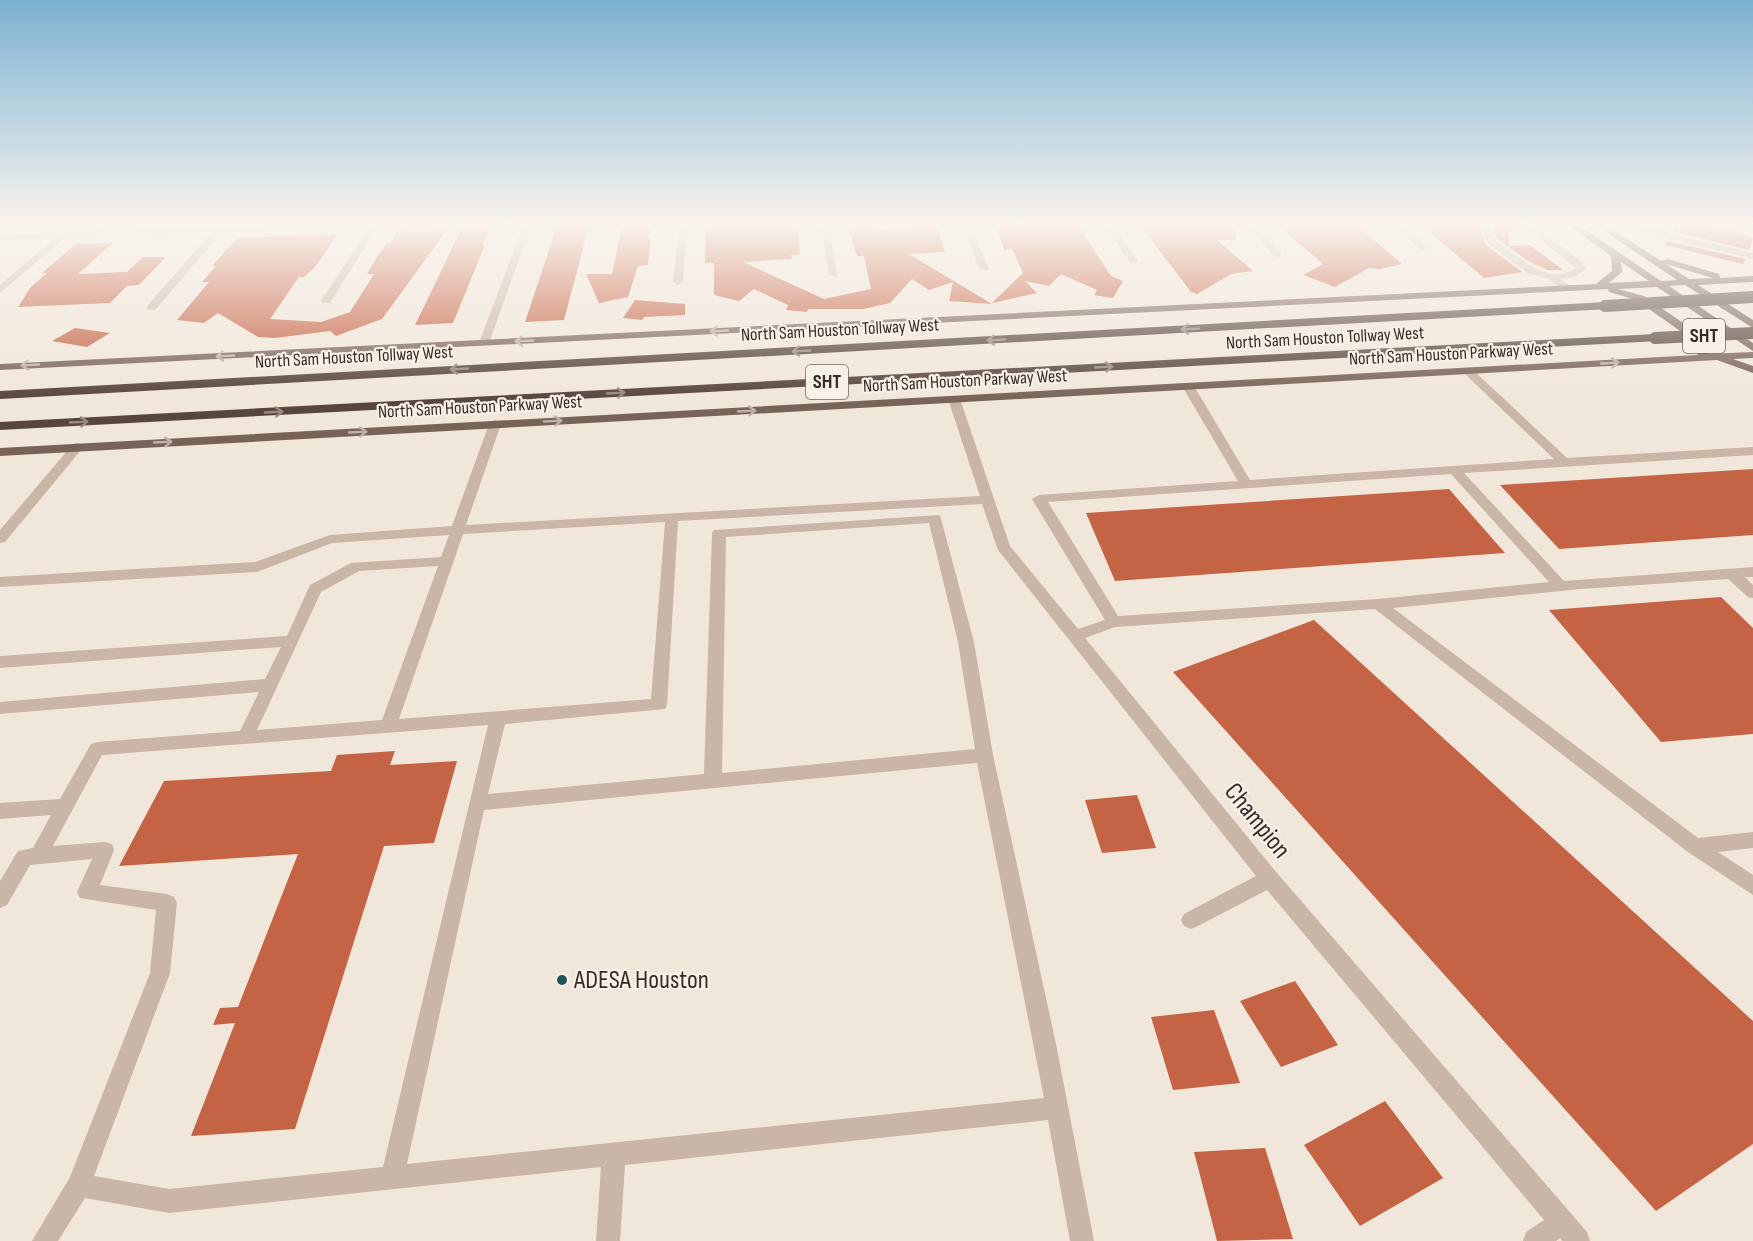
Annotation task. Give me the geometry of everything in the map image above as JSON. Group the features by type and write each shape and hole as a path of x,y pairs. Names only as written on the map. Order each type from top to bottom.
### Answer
{"highway":[{"name":"North Sam Houston Tollway West","path":"0,395 1753,297"},
{"name":"North Sam Houston Tollway West","path":"0,426 1753,333"}],"main road":[{"path":"1598,287 1602,284"},
{"path":"0,367 1659,284 1753,348"},
{"path":"1690,284 1753,325"},
{"path":"1745,284 1741,291 1753,303"},
{"path":"1598,287 1640,298 1701,340 1705,351 1700,358"},
{"name":"North Sam Houston Parkway West","path":"0,452 1753,355"},
{"path":"1716,357 1753,370"}],"street":[{"path":"151,308 172,284"},
{"path":"326,301 337,284"},
{"path":"484,343 506,284"},
{"path":"1561,284 1567,288"},
{"path":"1468,371 1564,462"},
{"path":"1188,386 1246,484"},
{"name":"Champion","path":"954,399 1003,547 1270,879 1578,1241"},
{"path":"389,725 495,424"},
{"path":"0,539 77,447"},
{"path":"1114,622 1040,499 1753,450"},
{"path":"1454,470 1561,586"},
{"path":"0,582 256,567 330,540 458,529 987,500"},
{"path":"39,855 97,749 658,705 672,516"},
{"path":"713,780 719,533 935,518 966,642 984,755 1082,1241"},
{"path":"246,736 315,589 356,567 447,561"},
{"path":"1075,636 1114,622 1378,604 1561,586 1753,572"},
{"path":"1732,574 1753,593"},
{"path":"1378,604 1695,846 1753,886"},
{"path":"0,662 292,641"},
{"path":"0,708 271,685"},
{"path":"392,1177 498,717"},
{"path":"477,803 984,755"},
{"path":"0,811 65,806"},
{"path":"1695,846 1753,840"},
{"path":"0,899 25,857 105,850 87,892 166,903 160,973 79,1185 44,1241"},
{"path":"1191,920 1270,879"},
{"path":"79,1185 169,1201 1057,1108"},
{"path":"608,1241 614,1154"},
{"path":"1535,1241 1562,1222"}],"building":[{"path":"35,284 140,284 127,286 110,303 18,307"},
{"path":"207,284 294,284 270,319 321,322 350,312 368,284 408,284 382,319 336,336 330,331 275,338 258,337 218,313 204,323 177,320"},
{"path":"435,284 469,284 453,323 415,325"},
{"path":"538,284 574,284 564,320 525,322"},
{"path":"590,284 632,284 628,297 599,303"},
{"path":"714,284 791,284 824,299 871,289 870,284 907,284 890,303 864,309 808,309 807,312 786,310 788,305 754,289 739,301 714,295"},
{"path":"920,284 947,284 929,290"},
{"path":"953,284 959,284 992,304 949,301"},
{"path":"1012,284 1028,284 1037,293 992,303"},
{"path":"1083,284 1121,284 1113,298 1094,295 1097,290"},
{"path":"1185,284 1214,284 1197,294 1191,292"},
{"path":"635,300 685,304 685,315 644,317 642,320 623,318"},
{"path":"75,328 110,333 87,347 52,341"},
{"path":"1753,469 1753,535 1559,549 1500,485"},
{"path":"1449,489 1505,553 1115,581 1086,513"},
{"path":"1721,597 1753,628 1753,734 1661,742 1549,610"},
{"path":"1314,620 1753,1021 1753,1144 1656,1211 1173,672"},
{"path":"395,751 390,765 457,761 434,843 384,846 295,1129 191,1136 235,1023 213,1025 220,1008 238,1007 298,854 119,866 164,781 331,771 337,755"},
{"path":"1137,795 1156,848 1102,853 1085,800"},
{"path":"1295,981 1338,1045 1281,1067 1240,1001"},
{"path":"1214,1010 1240,1083 1173,1090 1151,1017"},
{"path":"1385,1101 1443,1178 1360,1226 1304,1145"},
{"path":"1265,1148 1293,1239 1217,1241 1194,1152"}],"place":[{"name":"ADESA Houston","path":"562,980"}]}
